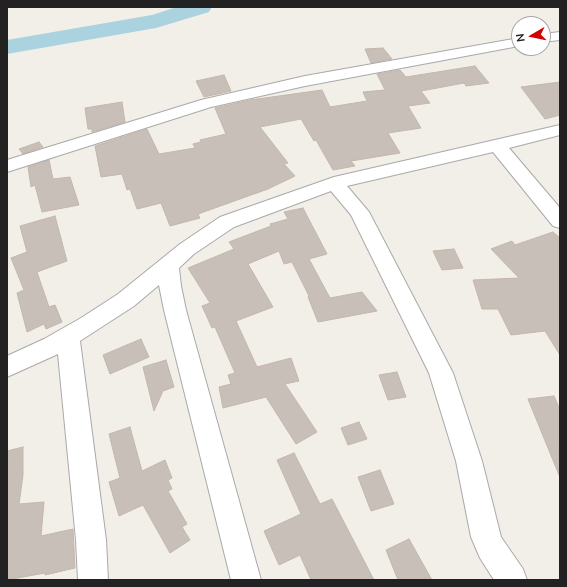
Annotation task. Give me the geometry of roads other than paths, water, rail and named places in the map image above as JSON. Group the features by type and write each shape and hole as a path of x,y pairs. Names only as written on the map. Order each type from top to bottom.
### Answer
{"street":[{"path":"7,166 207,103 306,80 511,43"},
{"path":"7,367 17,364 68,337 126,300 149,282 168,264 208,234 227,222 334,183 560,130"},
{"path":"497,146 560,221"},
{"path":"334,183 359,212 441,373 469,461 486,537 490,548 512,580"},
{"path":"168,264 170,286 175,310 246,580"},
{"path":"68,337 91,540 93,580"}],"waterway":[{"path":"7,47 156,21 201,7"}]}
